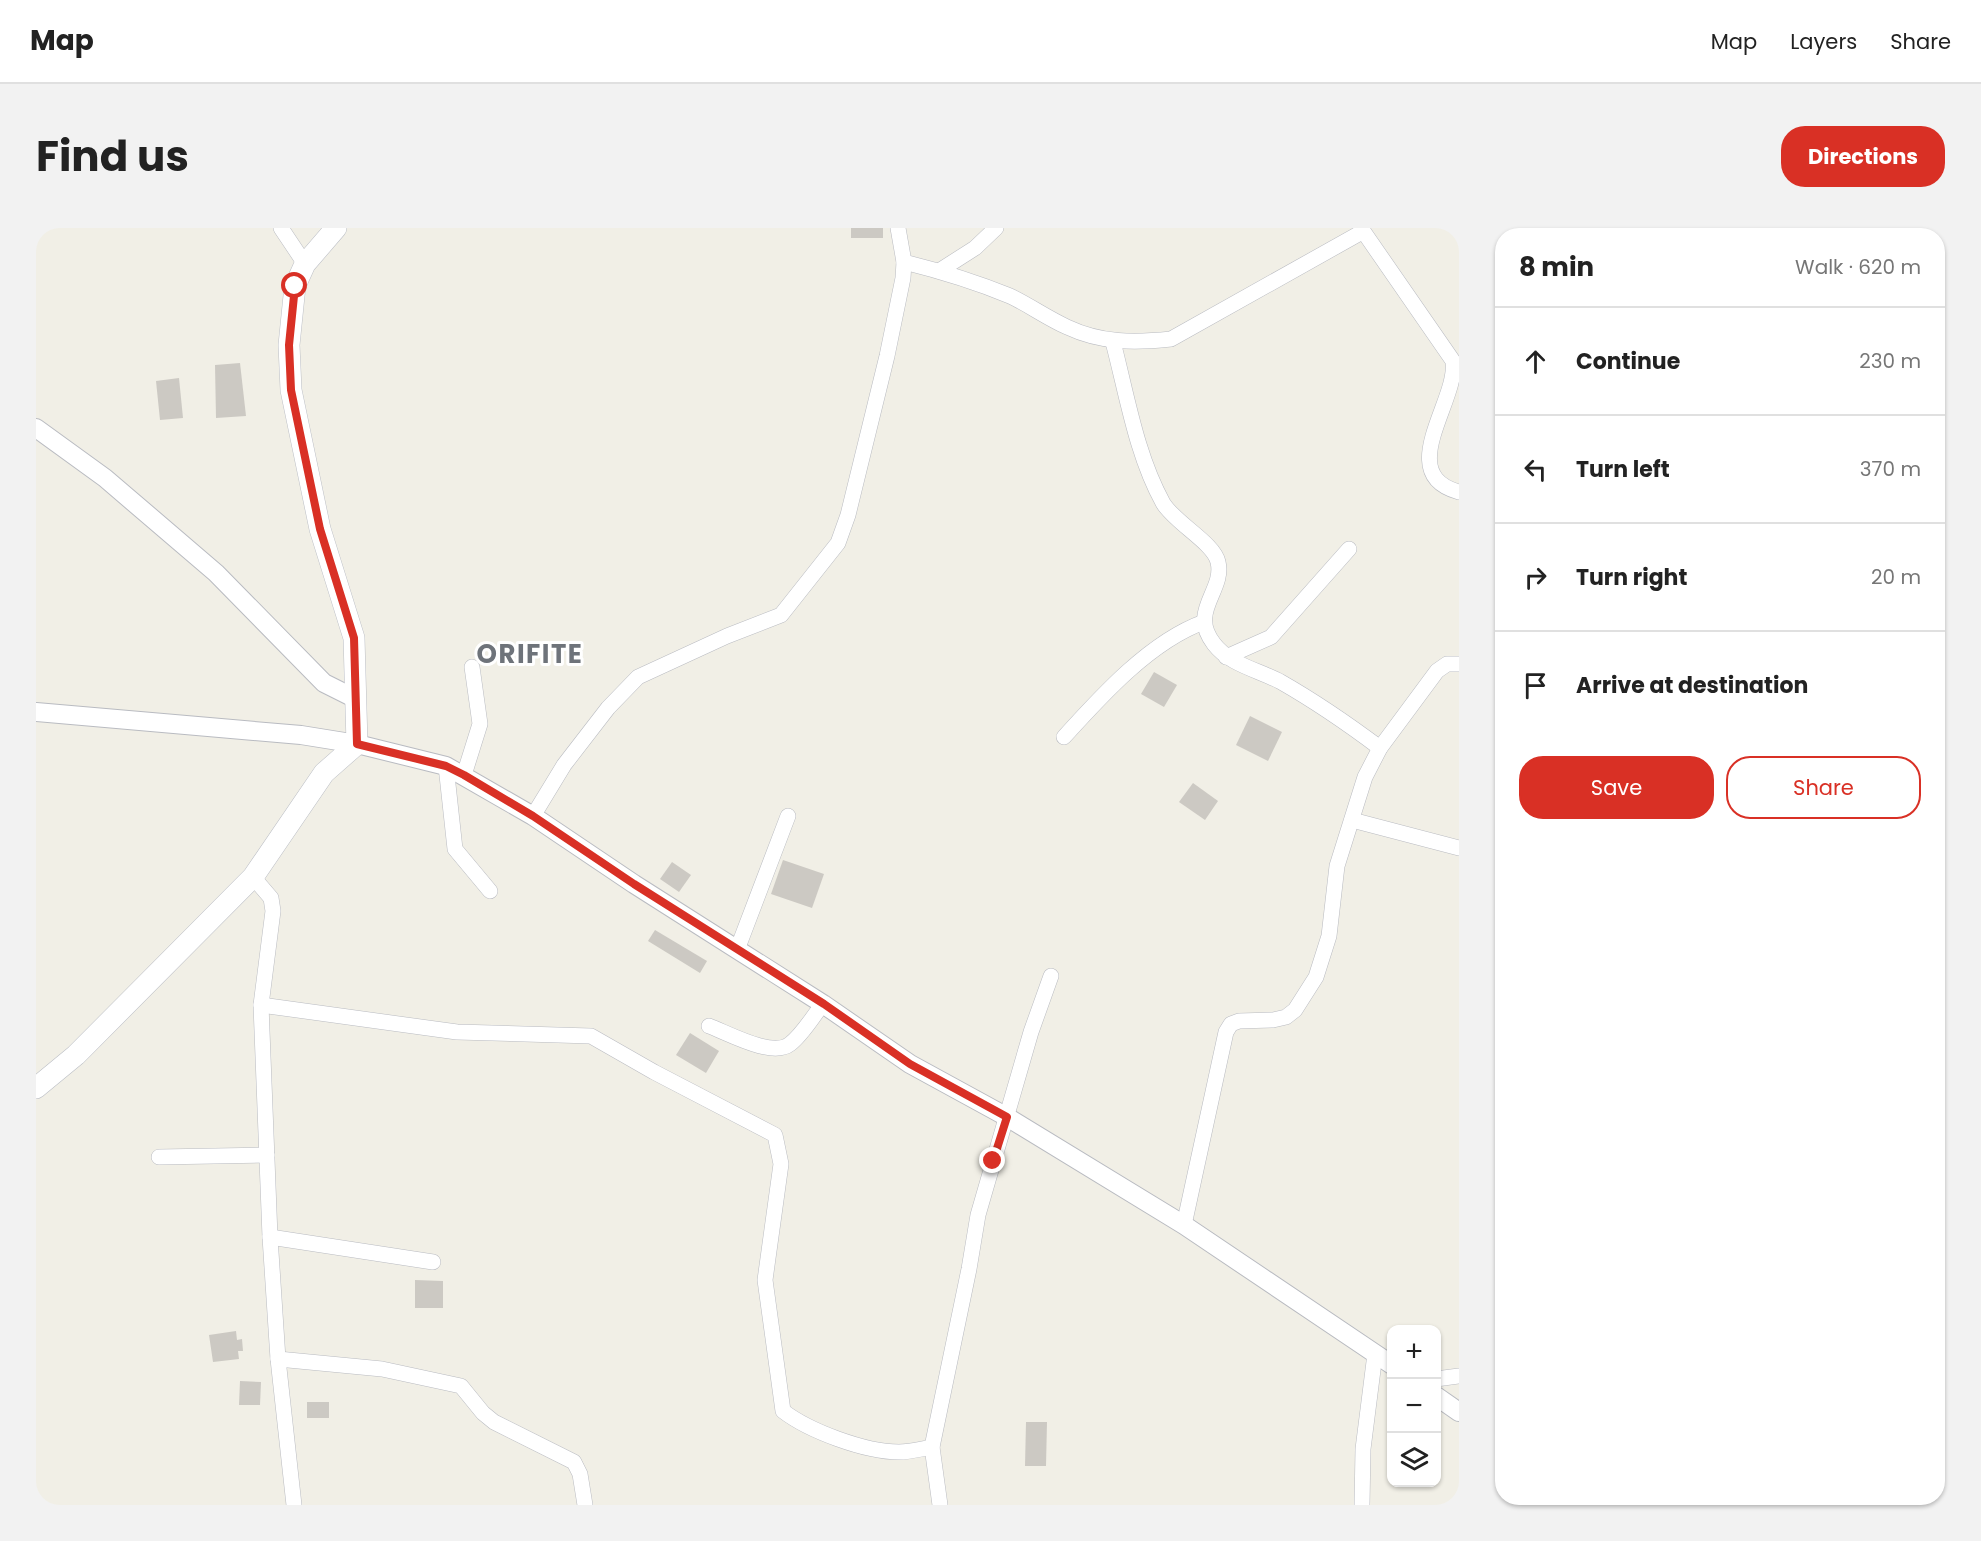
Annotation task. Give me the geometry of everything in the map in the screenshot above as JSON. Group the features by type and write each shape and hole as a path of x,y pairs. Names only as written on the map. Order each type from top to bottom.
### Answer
{"main road":[{"path":"36,1088 76,1055 253,877 324,773 357,744 354,638 320,529 291,390 289,345 295,286 305,264 336,228"}],"street":[{"path":"281,228 305,264"},
{"path":"533,816 564,765 608,708 638,677 727,636 781,615 838,543 848,515 887,357 904,262 898,228"},
{"path":"939,271 975,248 996,228"},
{"path":"904,262 939,271 1010,297 1068,328 1113,342 1135,343 1171,339 1362,230 1453,361 1455,373 1435,431 1429,463 1432,473 1440,483 1459,492"},
{"path":"1113,342 1141,450 1161,500 1171,516 1212,551 1218,560 1219,571 1204,611 1204,622 1213,642 1226,657 1270,676 1319,704 1380,748"},
{"path":"36,428 105,478 216,573 324,683 356,699"},
{"path":"1226,657 1271,637 1349,549"},
{"path":"1064,737 1092,706 1156,648 1185,629 1204,622"},
{"path":"1184,1225 1226,1032 1232,1024 1239,1021 1273,1020 1286,1017 1295,1010 1316,977 1329,936 1337,867 1365,777 1380,748 1437,671 1447,664 1459,664"},
{"path":"464,775 480,724 472,667"},
{"path":"36,712 301,735 357,744 446,766 533,816 736,950 824,1004 910,1064 1007,1117 1184,1225 1387,1362"},
{"path":"446,766 455,849 490,891"},
{"path":"736,950 788,816"},
{"path":"1352,820 1459,848"},
{"path":"253,877 271,898 273,911 261,1005 270,1237 278,1359 294,1505"},
{"path":"936,1504 932,1447 978,1215 1030,1032 1051,976"},
{"path":"709,1026 763,1047 778,1049 789,1045 824,1004"},
{"path":"261,1005 457,1032 591,1036 654,1072 775,1134 782,1164 765,1280 783,1411 798,1423 824,1434 873,1448 899,1452 932,1447"},
{"path":"159,1157 267,1155"},
{"path":"270,1237 433,1262"},
{"path":"1362,1505 1363,1449 1375,1354"},
{"path":"278,1359 382,1370 461,1386 483,1413 494,1422 574,1462 580,1473 585,1505"},
{"path":"1441,1378 1459,1376"},
{"path":"1441,1399 1459,1412"}],"building":[{"path":"851,228 883,228 883,238 851,238"},
{"path":"240,363 246,416 216,418 215,365"},
{"path":"179,378 183,418 160,420 156,381"},
{"path":"1154,672 1177,685 1164,707 1141,694"},
{"path":"1250,716 1282,732 1268,761 1236,745"},
{"path":"1193,783 1218,801 1205,820 1179,802"},
{"path":"783,860 824,874 812,908 771,894"},
{"path":"672,862 691,875 679,892 660,879"},
{"path":"655,930 707,961 700,973 648,941"},
{"path":"690,1033 719,1051 706,1073 676,1055"},
{"path":"415,1280 443,1281 443,1308 415,1308"},
{"path":"236,1331 237,1340 242,1339 243,1351 238,1351 239,1359 213,1362 209,1335"},
{"path":"240,1381 261,1382 260,1405 239,1405"},
{"path":"307,1402 329,1402 329,1418 307,1418"},
{"path":"1026,1422 1047,1422 1046,1466 1025,1466"}],"district":[{"name":"ORIFITE","path":"530,654"}],"route":[{"path":"295,286 289,345 291,390 320,529 354,638 357,744 446,766 464,775 533,816 736,950 824,1004 910,1064 1007,1117 993,1161"}]}
